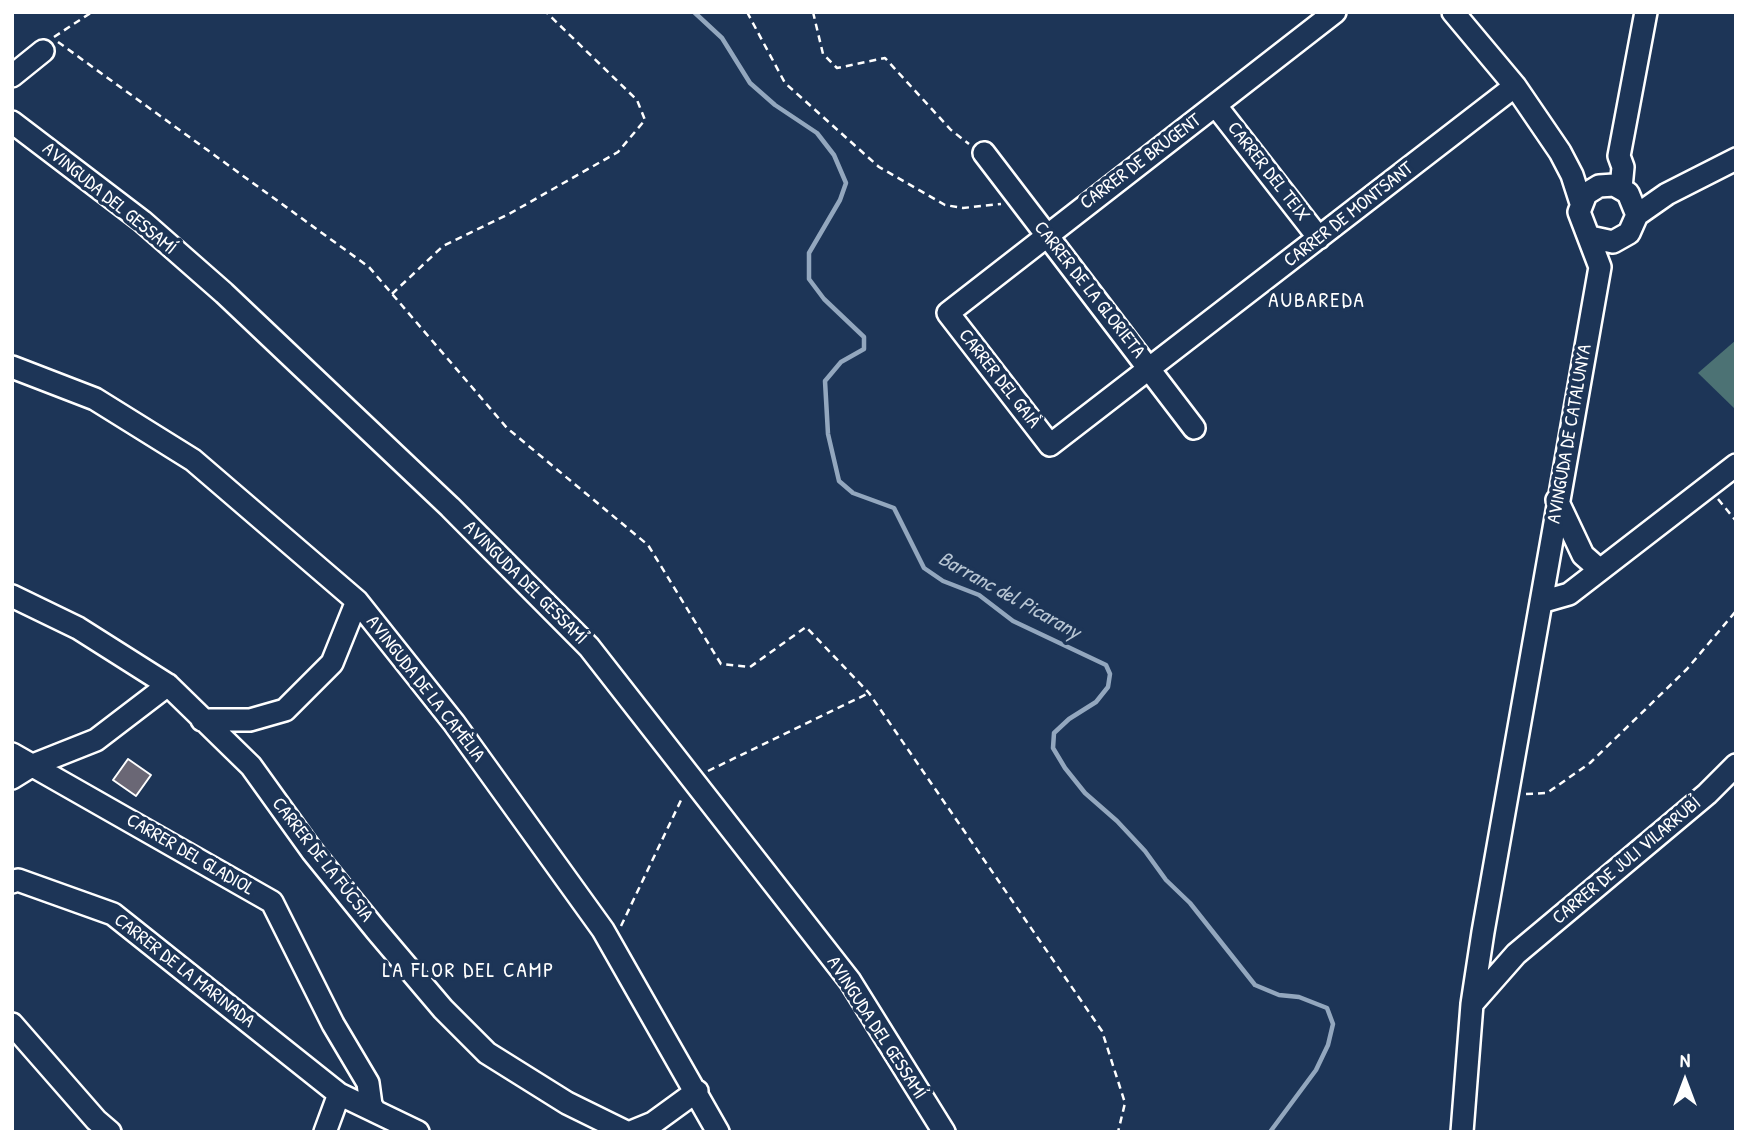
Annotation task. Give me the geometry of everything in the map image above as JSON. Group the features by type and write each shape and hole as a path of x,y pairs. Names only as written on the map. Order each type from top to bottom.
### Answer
{"street":[{"name":"CARRER DE BRUGENT","path":"948,313 1335,12"},
{"path":"1453,12 1515,86 1566,162 1591,192"},
{"path":"1600,267 1590,237 1580,221 1591,192 1619,156 1646,12"},
{"path":"12,76 48,44"},
{"name":"CARRER DE MONTSANT","path":"1050,445 1515,86"},
{"name":"CARRER DEL TEIX","path":"1216,106 1319,238"},
{"name":"AVINGUDA DEL GESSAMÍ","path":"12,122 142,221 224,293 450,507 589,647 850,981 944,1132"},
{"path":"1619,156 1625,191 1637,215"},
{"name":"CARRER DE LA GLORIETA","path":"986,157 1194,428"},
{"path":"1600,267 1634,225 1637,215 1667,194 1736,159"},
{"path":"1591,192 1625,191 1648,196 1667,194"},
{"path":"1590,237 1605,242 1621,239"},
{"name":"AVINGUDA DE CATALUNYA","path":"1462,1132 1472,1004 1483,932 1600,267"},
{"name":"CARRER DEL GAIÀ","path":"948,313 1050,445"},
{"name":"AVINGUDA DE LA CAMÈLIA","path":"12,367 95,399 193,460 357,601 454,723 603,930 718,1132"},
{"path":"1541,602 1569,594 1736,465"},
{"path":"1557,500 1583,555 1600,570"},
{"path":"1569,594 1583,555"},
{"name":"CARRER DE LA FÚCSIA","path":"12,596 78,628 169,685 251,766 312,851 376,930 443,1009 487,1053 566,1103 628,1132 653,1123 697,1091"},
{"path":"202,720 250,720 285,710 332,663 357,601"},
{"path":"12,778 33,765 96,740 169,685"},
{"name":"CARRER DEL GLADIOL","path":"12,754 272,902 333,1024 368,1083 371,1105 376,1112"},
{"name":"CARRER DE JULI VILARRUBÍ","path":"1472,1004 1516,954 1707,794 1736,765"},
{"name":"CARRER DE LA MARINADA","path":"12,882 18,880 113,914 340,1094 418,1132"},
{"path":"1483,932 1516,954"},
{"path":"12,1024 96,1120 110,1132"},
{"path":"325,1132 340,1094"}],"path":[{"path":"92,12 48,44 369,267 507,428 648,545 721,664 750,667 806,627 869,693 1102,1031 1125,1103 1118,1132"},
{"path":"392,294 443,246 509,214 618,152 645,120 637,100 546,12"},
{"path":"747,12 785,83 879,167 945,205 963,208 1020,201"},
{"path":"813,12 823,54 838,68 885,58 951,130 986,157"},
{"path":"1707,487 1736,521"},
{"path":"1506,796 1547,793 1590,763 1687,669 1736,611"}],"green space":[{"path":"1736,340 1736,410 1698,373"}],"building":[{"path":"128,759 151,775 136,796 113,780"}],"waterway":[{"name":"Barranc del Picarany","path":"694,12 722,38 750,83 775,105 817,133 834,155 846,183 840,200 809,253 809,279 824,299 864,337 864,349 841,362 825,381 828,434 839,481 853,493 894,508 924,568 943,581 979,595 1013,621 1106,665 1110,674 1108,687 1096,702 1069,719 1054,733 1053,748 1065,768 1085,793 1117,821 1145,851 1166,880 1190,903 1255,985 1279,995 1299,997 1327,1008 1333,1024 1328,1045 1316,1070 1270,1132"}],"district":[{"name":"AUBAREDA","path":"1317,301"},
{"name":"LA FLOR DEL CAMP","path":"469,971"}]}
